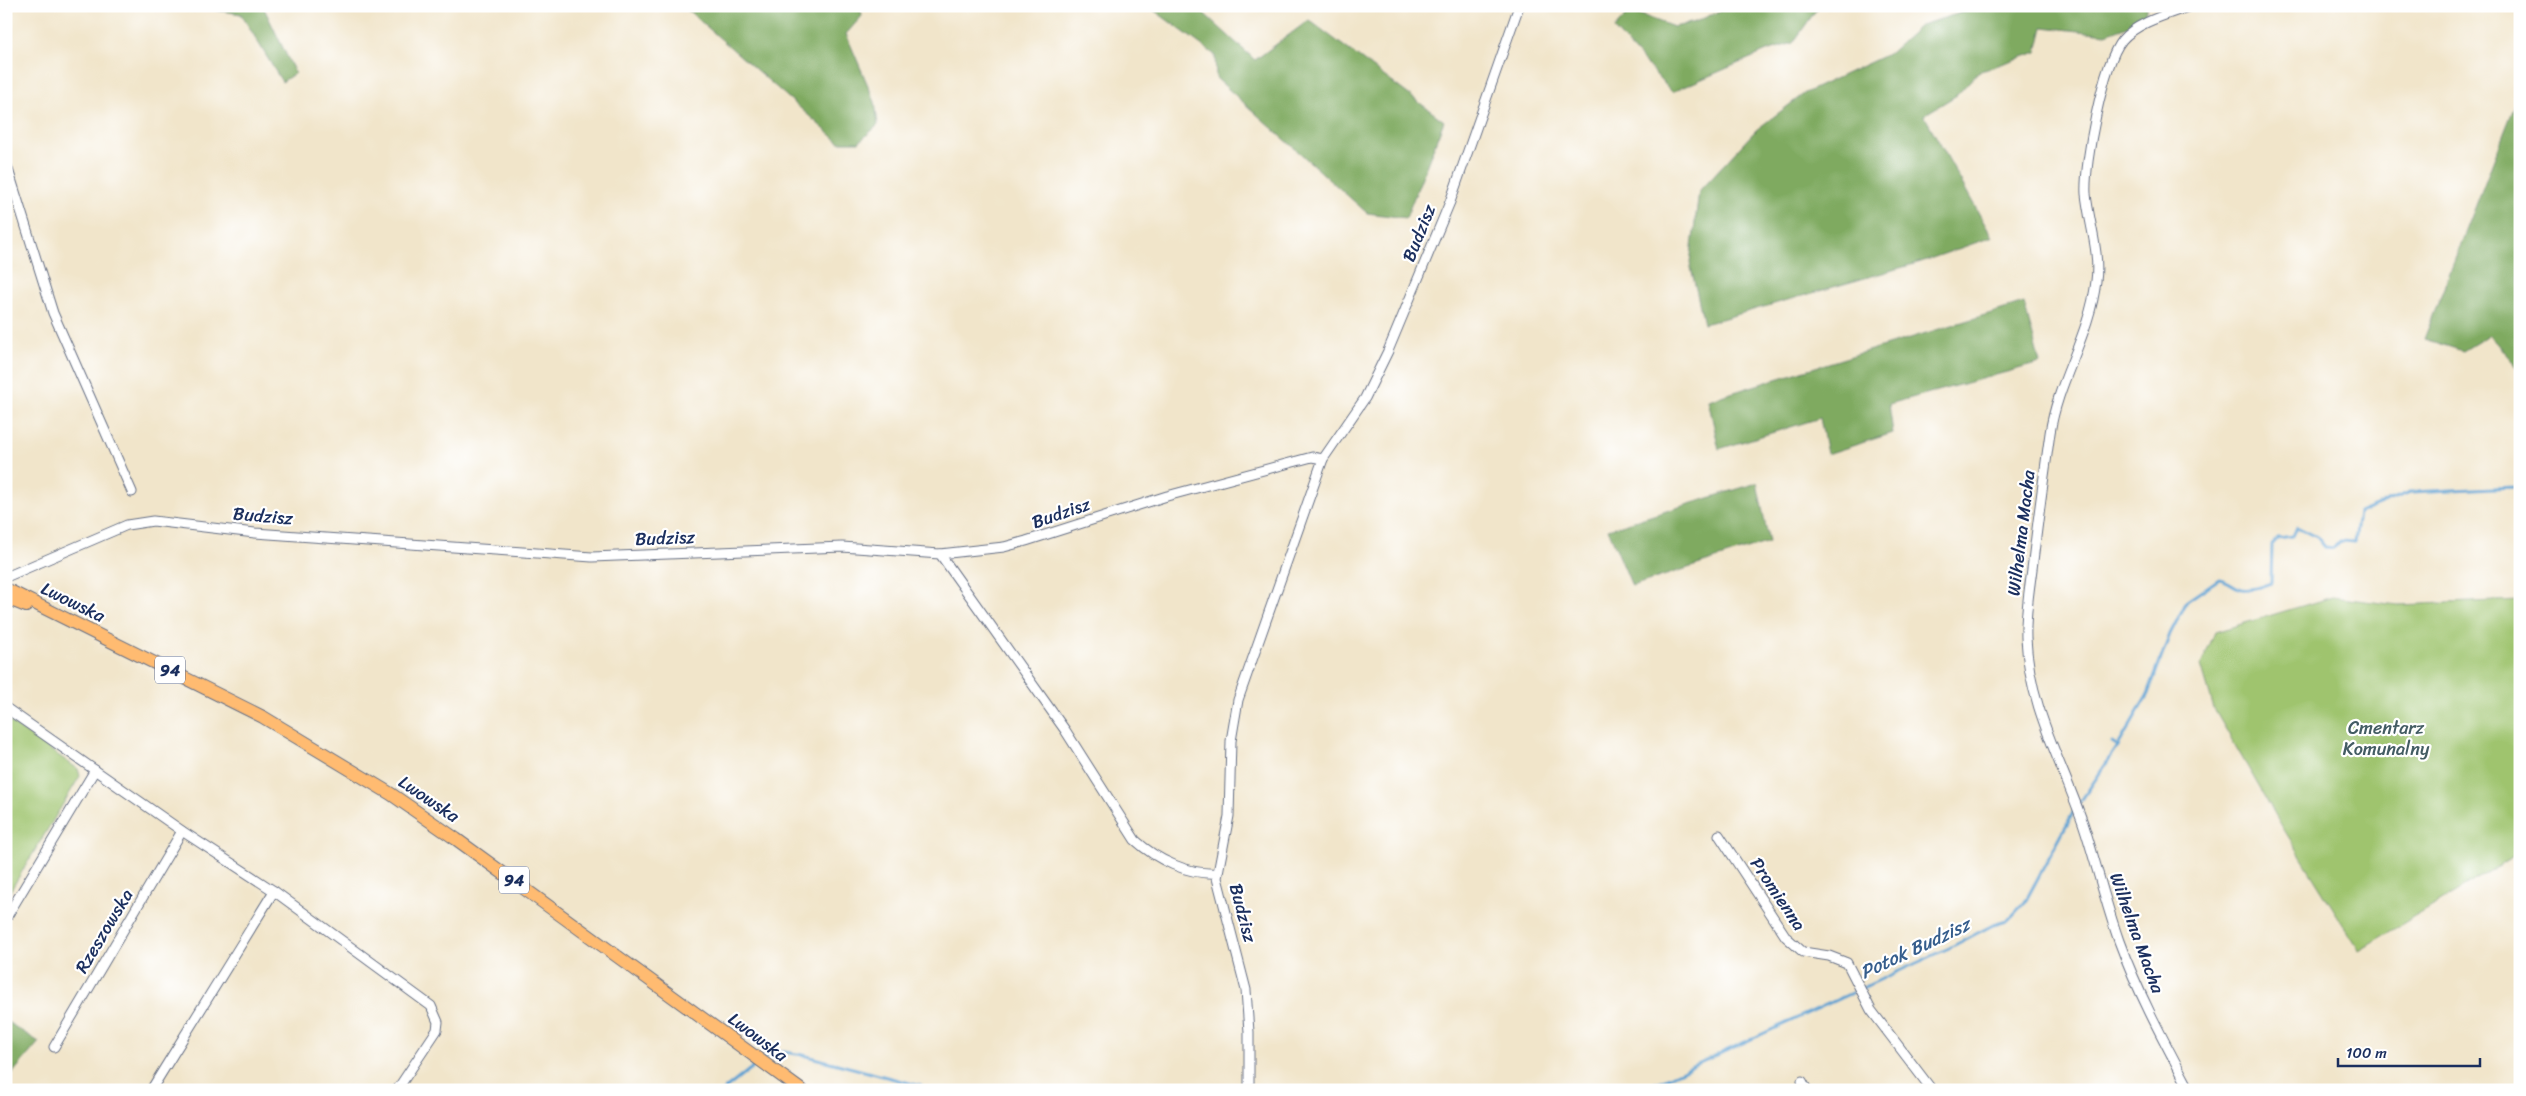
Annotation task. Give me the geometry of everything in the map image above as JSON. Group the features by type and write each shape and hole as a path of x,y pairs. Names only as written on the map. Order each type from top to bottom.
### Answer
{"main road":[{"name":"Lwowska","path":"6,589 263,717 391,794 456,839 801,1090"},
{"name":"94","path":"6,598 77,625"}],"street":[{"name":"Budzisz","path":"1249,1090 1247,999 1220,892 1218,873 1229,816 1231,741 1238,700 1324,459 1365,398 1388,351 1448,207 1519,6"},
{"name":"Wilhelma Macha","path":"2190,6 2138,28 2124,38 2117,48 2098,112 2087,174 2087,199 2097,264 2096,282 2086,327 2054,411 2026,618 2028,657 2036,703 2076,808 2120,942 2154,1021 2190,1090"},
{"path":"6,163 52,313 132,492"},
{"name":"Budzisz","path":"6,577 119,528 154,521 255,533 592,557 842,547 940,554 1026,542 1214,482 1312,457 1324,459"},
{"path":"940,554 1065,730 1135,840 1149,852 1192,871 1218,873"},
{"path":"6,708 182,831 274,891 431,1006 436,1014 437,1030 397,1090"},
{"path":"6,918 95,770"},
{"name":"Rzeszowska","path":"54,1047 182,831"},
{"name":"Promienna","path":"1719,835 1786,938 1803,952 1829,956 1846,963 1882,1026 1932,1090"},
{"path":"151,1090 274,891"}],"green space":[{"path":"214,6 263,6 295,73 282,82 241,14 215,10"},
{"path":"683,6 860,6 862,16 846,34 875,102 878,125 859,142 839,142"},
{"path":"1148,6 1196,6 1255,60 1309,20 1444,121 1406,218 1367,213 1216,78 1215,55"},
{"path":"1731,6 1819,6 1793,43 1767,51 1672,92 1614,29 1630,11 1674,27 1695,22"},
{"path":"1983,6 2148,6 2142,21 2106,34 2043,27 2037,52 1978,72 1957,95 1924,115 1992,237 1921,262 1704,324 1690,263 1699,191 1756,130 1805,93 1890,53 1921,25"},
{"path":"2520,92 2520,370 2489,335 2463,351 2424,339"},
{"path":"2024,303 2040,363 1889,404 1893,433 1827,454 1820,418 1719,449 1708,400"},
{"path":"1757,483 1769,542 1632,586 1608,529"},
{"name":"Cmentarz Komunalny","path":"2332,597 2398,605 2520,600 2520,853 2359,950 2283,828 2214,709 2201,665 2215,632"},
{"path":"6,719 78,769 80,776 6,898"},
{"path":"6,1021 39,1042 6,1081"}],"waterway":[{"path":"2118,746 2148,694 2170,634 2187,601 2219,579 2246,589 2257,588 2271,583 2272,545 2278,538 2293,536 2297,527 2317,537 2325,547 2334,548 2340,541 2355,542 2359,513 2410,492 2515,487 2520,483"},
{"name":"Potok Budzisz","path":"2079,804 2118,746 2112,742"},
{"name":"Potok Budzisz","path":"1641,1090 1949,948 1993,925 2007,921 2025,902 2075,809"},
{"name":"Potok Budzisz","path":"763,1059 778,1051 803,1055 921,1086 927,1090"},
{"name":"Potok Budzisz","path":"724,1090 758,1063"}]}
